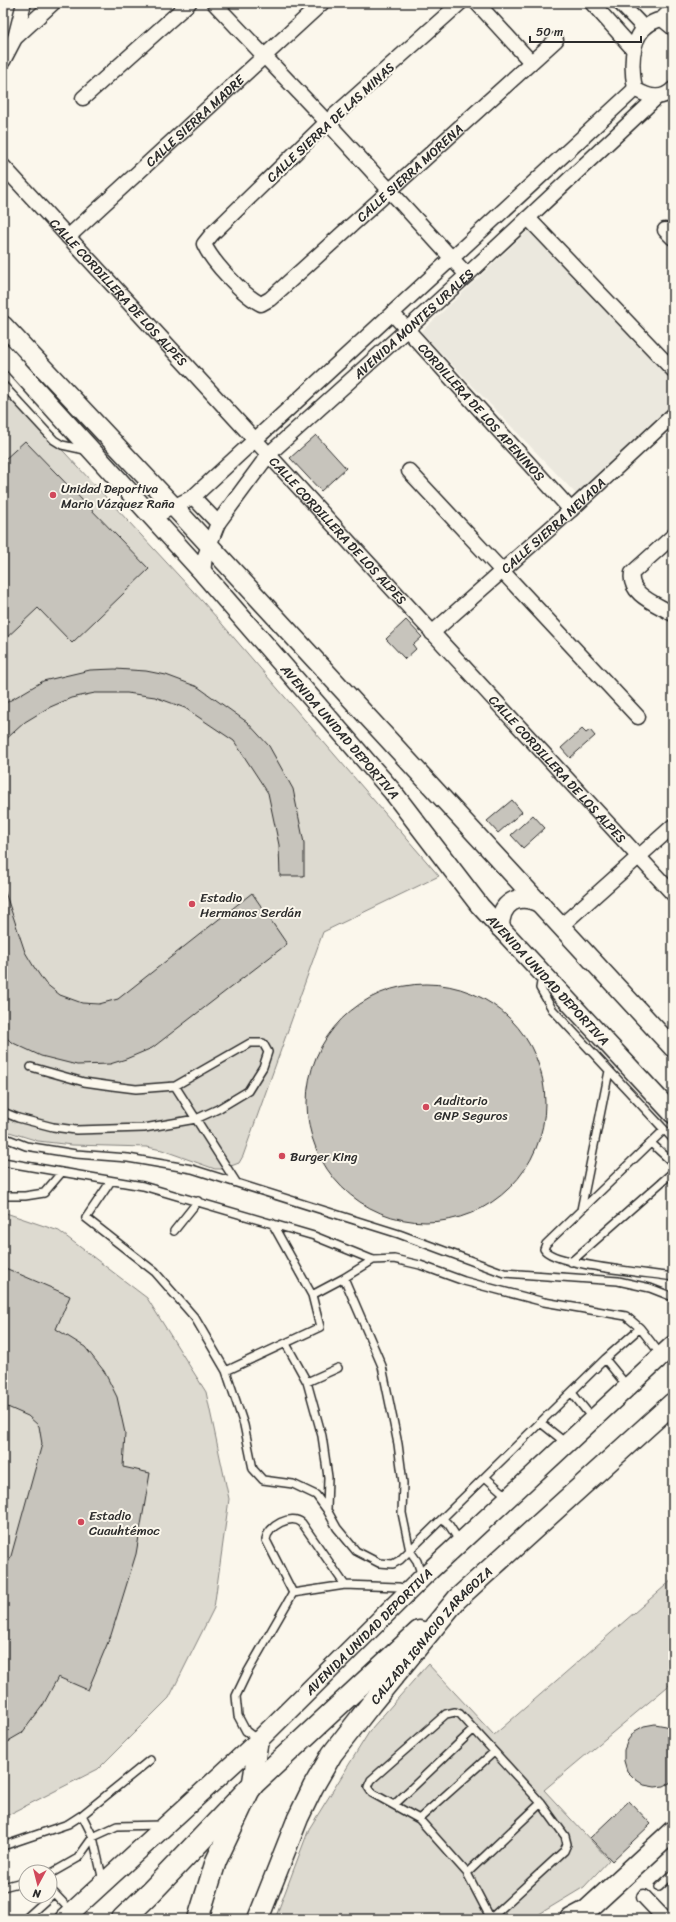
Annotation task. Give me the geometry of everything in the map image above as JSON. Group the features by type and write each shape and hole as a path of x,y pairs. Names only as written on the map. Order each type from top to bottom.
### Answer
{"highway":[{"path":"123,1919 150,1893 251,1787"}],"main road":[{"name":"CALZADA IGNACIO ZARAGOZA","path":"258,1919 298,1818 313,1787 332,1754 370,1704 457,1599 673,1403"},
{"path":"203,1913 216,1861 251,1787 400,1646 457,1599"},
{"path":"578,1916 673,1831"}],"street":[{"path":"3,61 15,38 24,3"},
{"path":"15,38 53,3"},
{"path":"83,98 189,3"},
{"path":"214,3 327,122 467,275"},
{"name":"CALLE SIERRA MADRE","path":"68,237 322,3"},
{"name":"CALLE SIERRA DE LAS MINAS","path":"261,304 252,300 209,256 204,244 212,234 327,122 460,3"},
{"path":"476,3 531,62"},
{"path":"592,3 634,50"},
{"path":"620,3 644,28"},
{"path":"657,97 645,95 635,88 632,70 634,50 637,38 644,28 652,21 662,19 673,8"},
{"path":"662,19 673,28"},
{"name":"CALLE SIERRA MORENA","path":"261,304 270,299 556,40"},
{"name":"AVENIDA MONTES URALES","path":"149,515 159,514 193,497 393,314 635,88"},
{"name":"AVENIDA MONTES URALES","path":"203,573 205,556 218,523 269,454 467,275 657,97 672,91"},
{"name":"CALLE CORDILLERA DE LOS ALPES","path":"3,166 673,894"},
{"path":"528,218 673,370"},
{"name":"CORDILLERA DE LOS APENINOS","path":"393,314 571,510"},
{"name":"AVENIDA UNIDAD DEPORTIVA","path":"6,338 90,450 203,573 392,792 480,906 673,1114"},
{"name":"AVENIDA UNIDAD DEPORTIVA","path":"6,338 174,507 673,1048"},
{"name":"CALLE SIERRA NEVADA","path":"432,633 571,510 673,415"},
{"path":"409,472 503,570 638,717"},
{"path":"193,497 218,523"},
{"path":"673,536 632,573 631,580 636,591 673,614"},
{"path":"561,926 673,826"},
{"path":"500,928 500,918 504,908 512,901 521,898 532,899 541,904"},
{"name":"AVENIDA UNIDAD DEPORTIVA","path":"68,1916 103,1882 259,1740 409,1590 667,1350"},
{"path":"251,1787 259,1740"},
{"path":"644,1897 665,1919"}],"lane":[{"path":"3,386 54,440 62,445 90,450"},
{"path":"542,973 540,988 542,994 552,1009 673,1139"},
{"path":"3,1112 18,1118 52,1127 76,1130 144,1128 196,1119 218,1109 248,1091 263,1067 268,1052 267,1047 263,1043 250,1043 175,1086 136,1088 91,1083 31,1067"},
{"path":"581,1210 610,1071"},
{"path":"175,1086 236,1182"},
{"path":"664,1130 546,1244 544,1248 550,1255 571,1262 669,1276"},
{"path":"3,1137 26,1146 166,1163 236,1182 399,1234 504,1273 618,1281 650,1288 673,1297"},
{"path":"651,1142 673,1163"},
{"path":"3,1162 111,1182 143,1186 314,1236 373,1260 394,1259 420,1265 464,1281 544,1302 626,1316 667,1350"},
{"path":"3,1196 25,1196 44,1193 62,1172"},
{"path":"571,1262 673,1172"},
{"path":"111,1182 86,1218 155,1272 196,1318 226,1371 244,1425 253,1469 263,1480 293,1484 316,1495 327,1510 337,1528 356,1551 379,1563 393,1564 410,1552 485,1477 640,1328"},
{"path":"174,1231 198,1201"},
{"path":"226,1371 320,1327 312,1295 272,1223"},
{"path":"312,1295 373,1260"},
{"path":"344,1278 382,1366 398,1444 403,1483 402,1512 410,1552 417,1561 423,1577"},
{"path":"286,1344 308,1382 322,1436 328,1477 327,1510"},
{"path":"606,1360 628,1387"},
{"path":"308,1382 338,1368"},
{"path":"572,1393 593,1419"},
{"path":"541,1423 566,1443"},
{"path":"485,1477 508,1497"},
{"path":"293,1593 266,1540 268,1532 271,1529 291,1518 296,1518 302,1523 345,1585"},
{"path":"443,1519 449,1525 460,1542"},
{"path":"293,1593 345,1585 398,1587 409,1590"},
{"path":"259,1740 246,1731 238,1716 236,1696 247,1673 293,1593"},
{"path":"455,1712 460,1714 494,1752 541,1803 565,1836 567,1844 564,1851 491,1919 467,1873 419,1819 395,1804 372,1793 368,1787 371,1780 446,1714 455,1712"},
{"path":"395,1804 474,1729"},
{"path":"419,1819 494,1752"},
{"path":"3,1846 68,1824 82,1815 150,1760"},
{"path":"467,1873 541,1803"},
{"path":"82,1815 94,1837 103,1882"},
{"path":"58,1869 78,1858 94,1837 117,1826 165,1825"},
{"path":"659,1887 673,1874"},
{"path":"3,1887 18,1883"},
{"path":"58,1900 68,1916"},
{"path":"26,1919 42,1904"}],"shaded area":[{"path":"531,228 673,378 673,403 576,494 421,332"},
{"name":"Estadio Hermanos Serdán","path":"3,386 204,603 439,876 323,932 243,1156 239,1163 223,1169 215,1169 162,1150 147,1147 72,1145 38,1141 3,1130"},
{"name":"Estadio Cuauhtémoc","path":"3,1212 59,1231 147,1298 206,1392 229,1499 214,1608 169,1698 98,1769 8,1815 3,1816"},
{"path":"673,1579 673,1682 544,1790 609,1860 584,1887 531,1919 275,1919 309,1829 371,1729 428,1664 494,1735"}],"building":[{"path":"316,435 346,468 321,491 290,458"},
{"name":"Unidad Deportiva Mario Vázquez Raña","path":"25,441 149,569 72,643 38,608 3,641 3,461"},
{"path":"406,620 422,637 413,645 416,649 405,659 386,639"},
{"path":"115,669 146,671 166,675 198,687 247,722 269,746 293,789 304,843 304,876 280,876 279,845 268,793 234,741 185,708 155,697 127,693 95,693 71,698 48,708 25,722 3,742 4,704 43,681 90,670"},
{"path":"582,729 586,733 590,730 595,736 570,758 561,748"},
{"path":"512,800 522,812 498,833 487,821"},
{"path":"533,815 545,828 523,848 511,835"},
{"path":"3,886 25,952 34,967 45,983 60,995 82,1003 99,1004 118,999 252,893 287,944 152,1048 110,1064 77,1065 41,1056 11,1042 3,1034"},
{"name":"Auditorio GNP Seguros","path":"426,984 449,987 471,993 492,1004 510,1019 525,1037 536,1058 542,1080 545,1103 542,1126 536,1148 525,1169 510,1187 492,1202 471,1213 449,1219 426,1222 403,1219 381,1213 360,1202 342,1187 327,1169 316,1148 310,1126 307,1103 310,1080 316,1058 327,1037 342,1019 360,1004 381,993 403,987"},
{"name":"Estadio Cuauhtémoc","path":"3,1267 70,1296 56,1329 85,1347 104,1371 117,1397 125,1433 123,1467 150,1473 136,1554 111,1635 88,1690 58,1677 43,1705 22,1733 3,1744 3,1577 11,1556 42,1444 39,1426 28,1416 3,1405"},
{"path":"673,1702 673,1722 671,1707"},
{"path":"655,1724 666,1726 673,1730 673,1781 664,1786 655,1787 644,1785 627,1771 624,1761 624,1750 628,1740 635,1731 644,1726"},
{"path":"629,1801 651,1824 612,1861 590,1838"}],"place":[{"name":"Unidad Deportiva Mario Vázquez Raña","path":"53,495"},
{"name":"Estadio Hermanos Serdán","path":"192,904"},
{"name":"Auditorio GNP Seguros","path":"426,1107"},
{"name":"Burger King","path":"282,1156"},
{"name":"Estadio Cuauhtémoc","path":"81,1522"}]}
